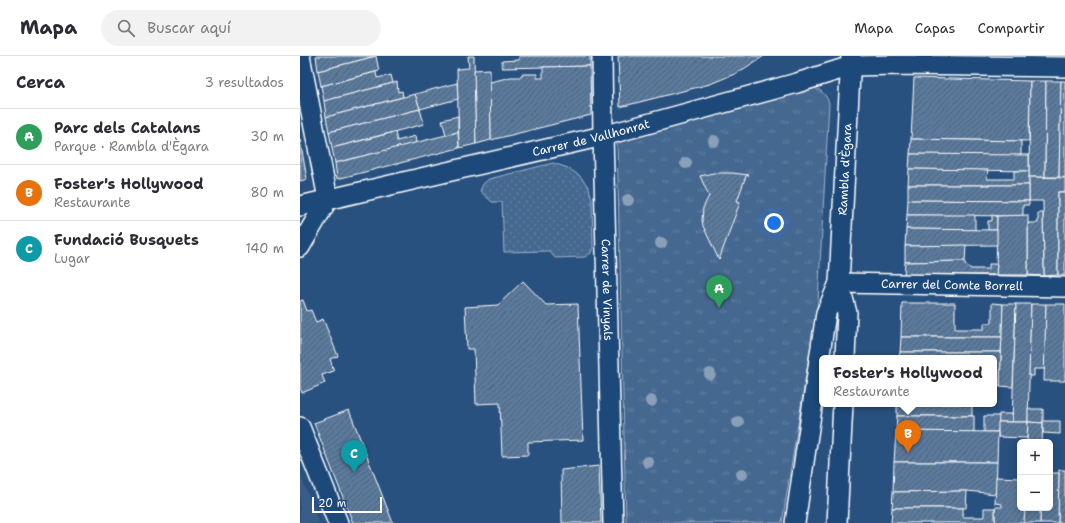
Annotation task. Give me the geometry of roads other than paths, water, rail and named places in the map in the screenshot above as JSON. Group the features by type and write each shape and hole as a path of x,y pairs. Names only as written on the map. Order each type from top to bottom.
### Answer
{"street":[{"path":"300,56 328,199 300,247"},
{"name":"Carrer de Vinyals","path":"602,56 613,523"},
{"name":"Carrer de Vallhonrat","path":"300,206 603,136 797,83 851,61 896,64 1065,67"},
{"name":"Rambla d'Ègara","path":"845,355 847,312 839,283 851,61"},
{"name":"Rambla d'Ègara","path":"820,355 826,313 839,283"},
{"name":"Carrer del Comte Borrell","path":"839,283 1065,287"},
{"name":"Rambla d'Ègara","path":"795,523 819,360"},
{"path":"838,523 843,407"},
{"path":"300,427 338,523"}],"place":[{"name":"Parc dels Catalans","path":"719,308"},
{"name":"Foster's Hollywood","path":"908,453"},
{"name":"Fundació Busquets","path":"354,473"}]}
